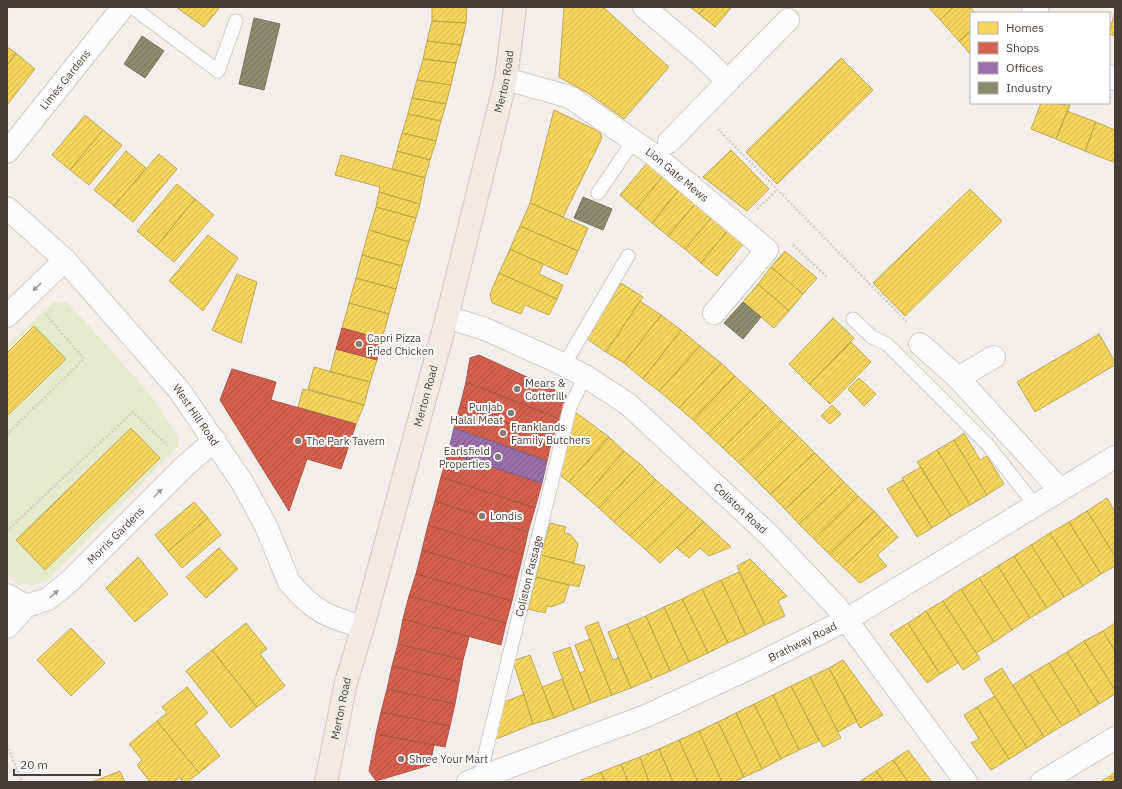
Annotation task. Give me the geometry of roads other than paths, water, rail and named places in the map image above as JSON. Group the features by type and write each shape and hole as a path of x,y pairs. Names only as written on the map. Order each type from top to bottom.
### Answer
{"main road":[{"name":"Merton Road","path":"326,782 346,682 364,627 446,317 506,79 515,7"}],"street":[{"name":"Limes Gardens","path":"7,152 122,7"},
{"path":"644,7 702,56 728,81"},
{"path":"669,142 698,110 788,20"},
{"name":"Lion Gate Mews","path":"506,79 570,97 634,140 767,250 714,313"},
{"name":"West Hill Road","path":"7,208 65,260 179,390 215,440 242,482 266,526 290,582 314,608 325,615 364,627"},
{"path":"7,316 65,260"},
{"name":"Coliston Road","path":"446,317 485,329 564,365 586,376 628,404 768,534 836,606 966,782"},
{"path":"920,344 958,378 1060,490"},
{"path":"958,378 994,357"},
{"name":"Morris Gardens","path":"26,606 48,599 71,580 186,465 215,440"},
{"name":"Brathway Road","path":"473,780 646,716 752,667 846,620 1115,457"},
{"path":"7,595 26,606 7,627"},
{"path":"1042,782 1115,738"}],"lane":[{"path":"132,7 218,71 236,21"},
{"path":"598,193 634,140"},
{"path":"564,365 628,256"},
{"path":"853,319 872,337 887,344 987,444 1035,505"},
{"name":"Coliston Passage","path":"473,780 570,407 586,376"}],"place":[{"name":"Capri Pizza Fried Chicken","path":"359,344"},
{"name":"Mears & Cotterill","path":"517,389"},
{"name":"Punjab Halal Meat","path":"511,413"},
{"name":"Franklands Family Butchers","path":"503,433"},
{"name":"The Park Tavern","path":"298,441"},
{"name":"Earlsfield Properties","path":"498,457"},
{"name":"Londis","path":"482,516"},
{"name":"Shree Your Mart","path":"401,759"}]}
